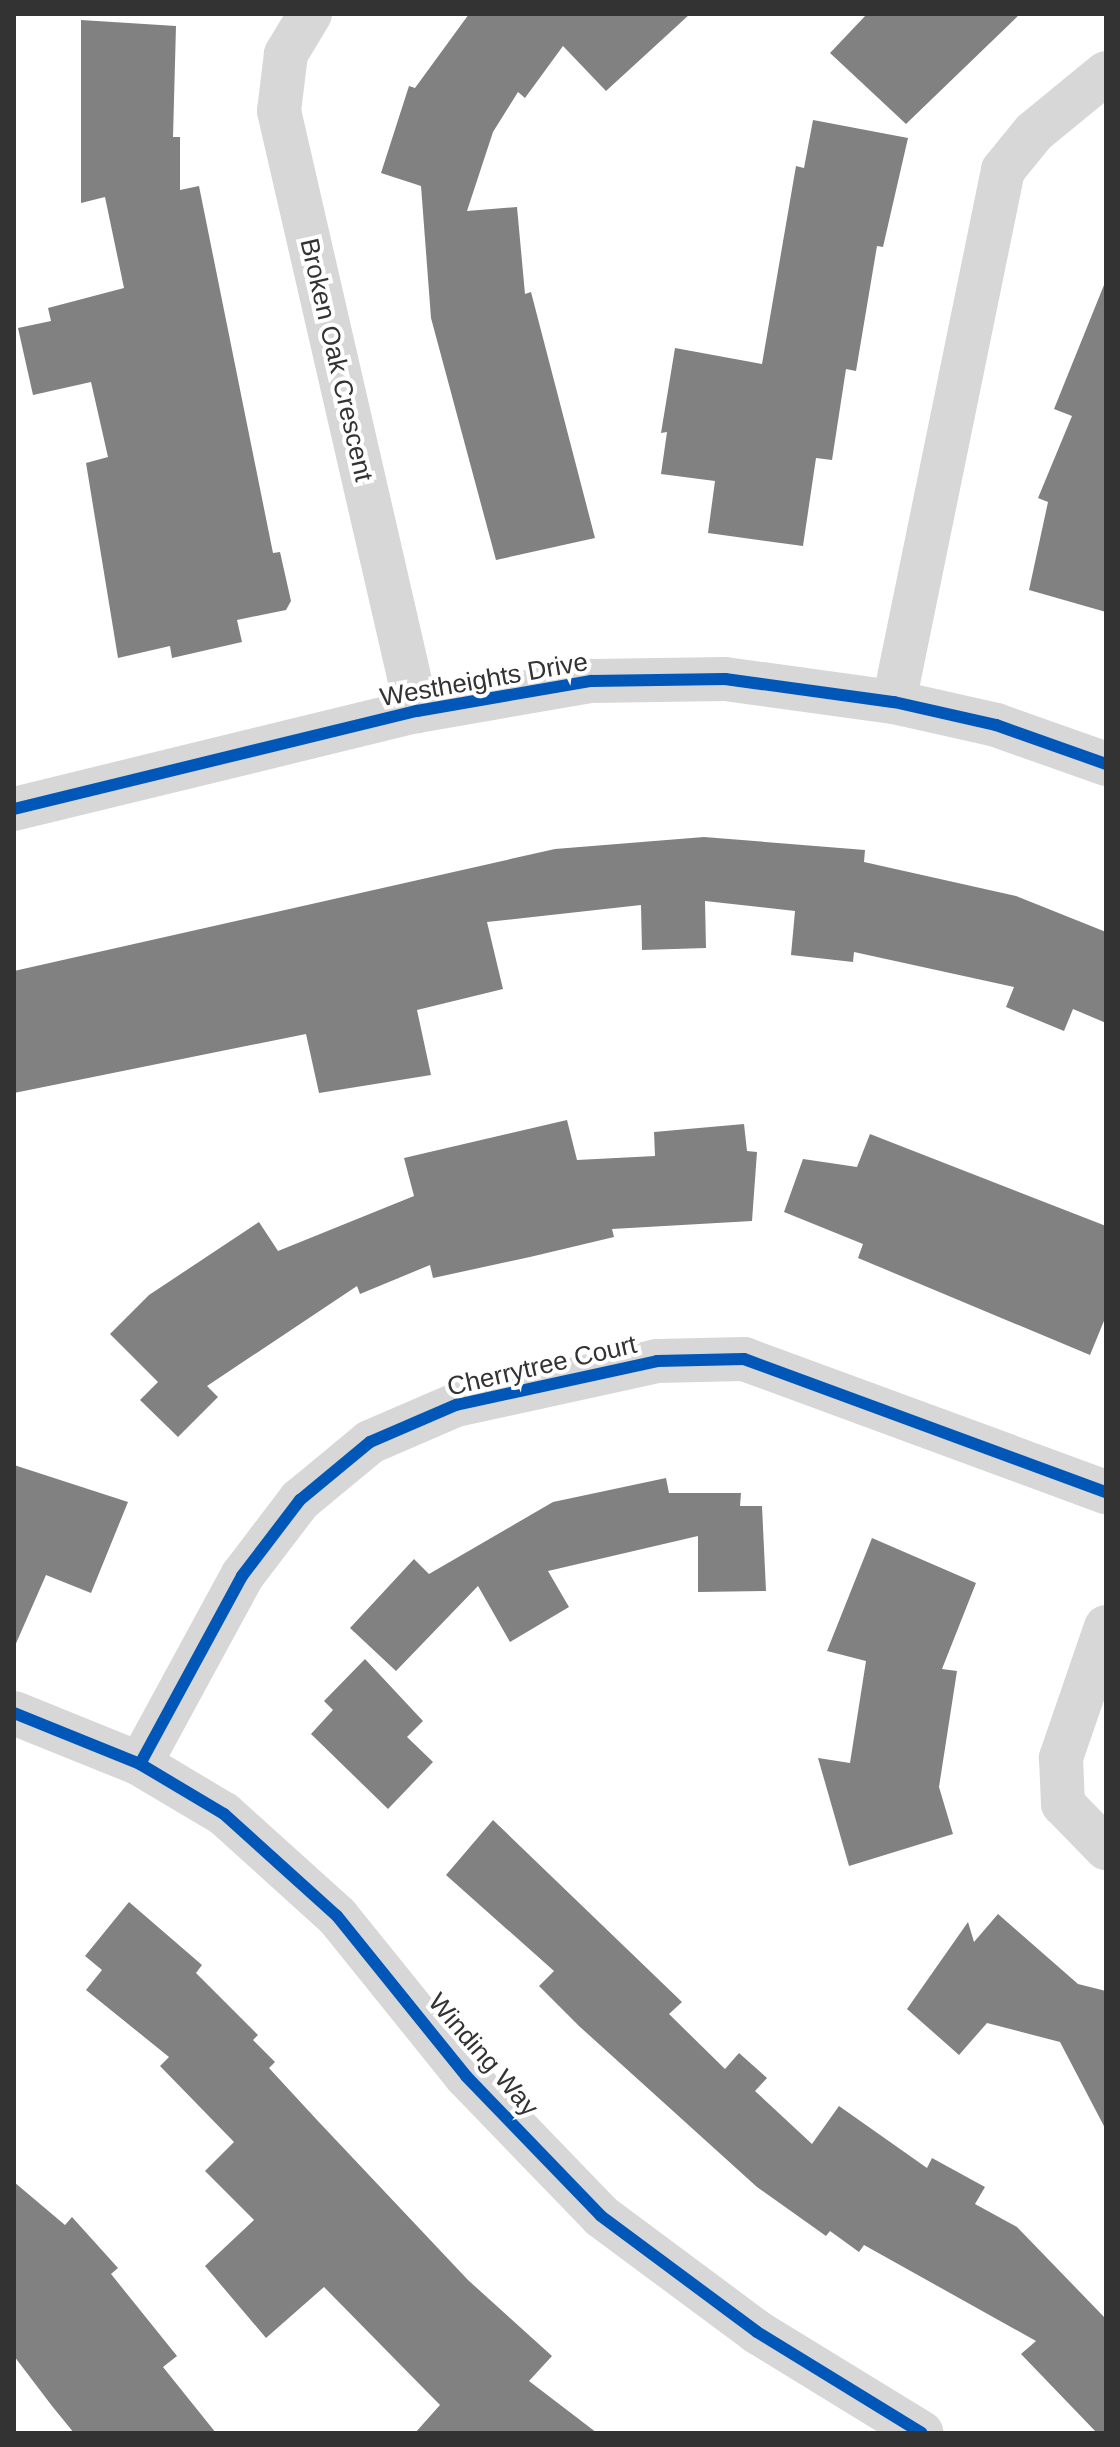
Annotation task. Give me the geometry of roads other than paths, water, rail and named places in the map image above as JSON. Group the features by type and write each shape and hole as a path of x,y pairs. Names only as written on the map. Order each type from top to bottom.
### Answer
{"street":[{"name":"Broken Oak Crescent","path":"310,14 286,54 279,111 417,711"},
{"path":"894,702 1003,170 1034,132 1106,73"},
{"name":"Westheights Drive","path":"14,809 417,711 591,681 725,679 894,702 996,725 1106,764"},
{"name":"Cherrytree Court","path":"140,1764 242,1576 300,1500 370,1442 456,1405 657,1361 744,1359 1106,1492"},
{"path":"1106,1627 1061,1758 1063,1804 1106,1848"},
{"name":"Winding Way","path":"14,1713 140,1764 224,1814 337,1916 466,2076 601,2216 757,2332 922,2433"}]}
